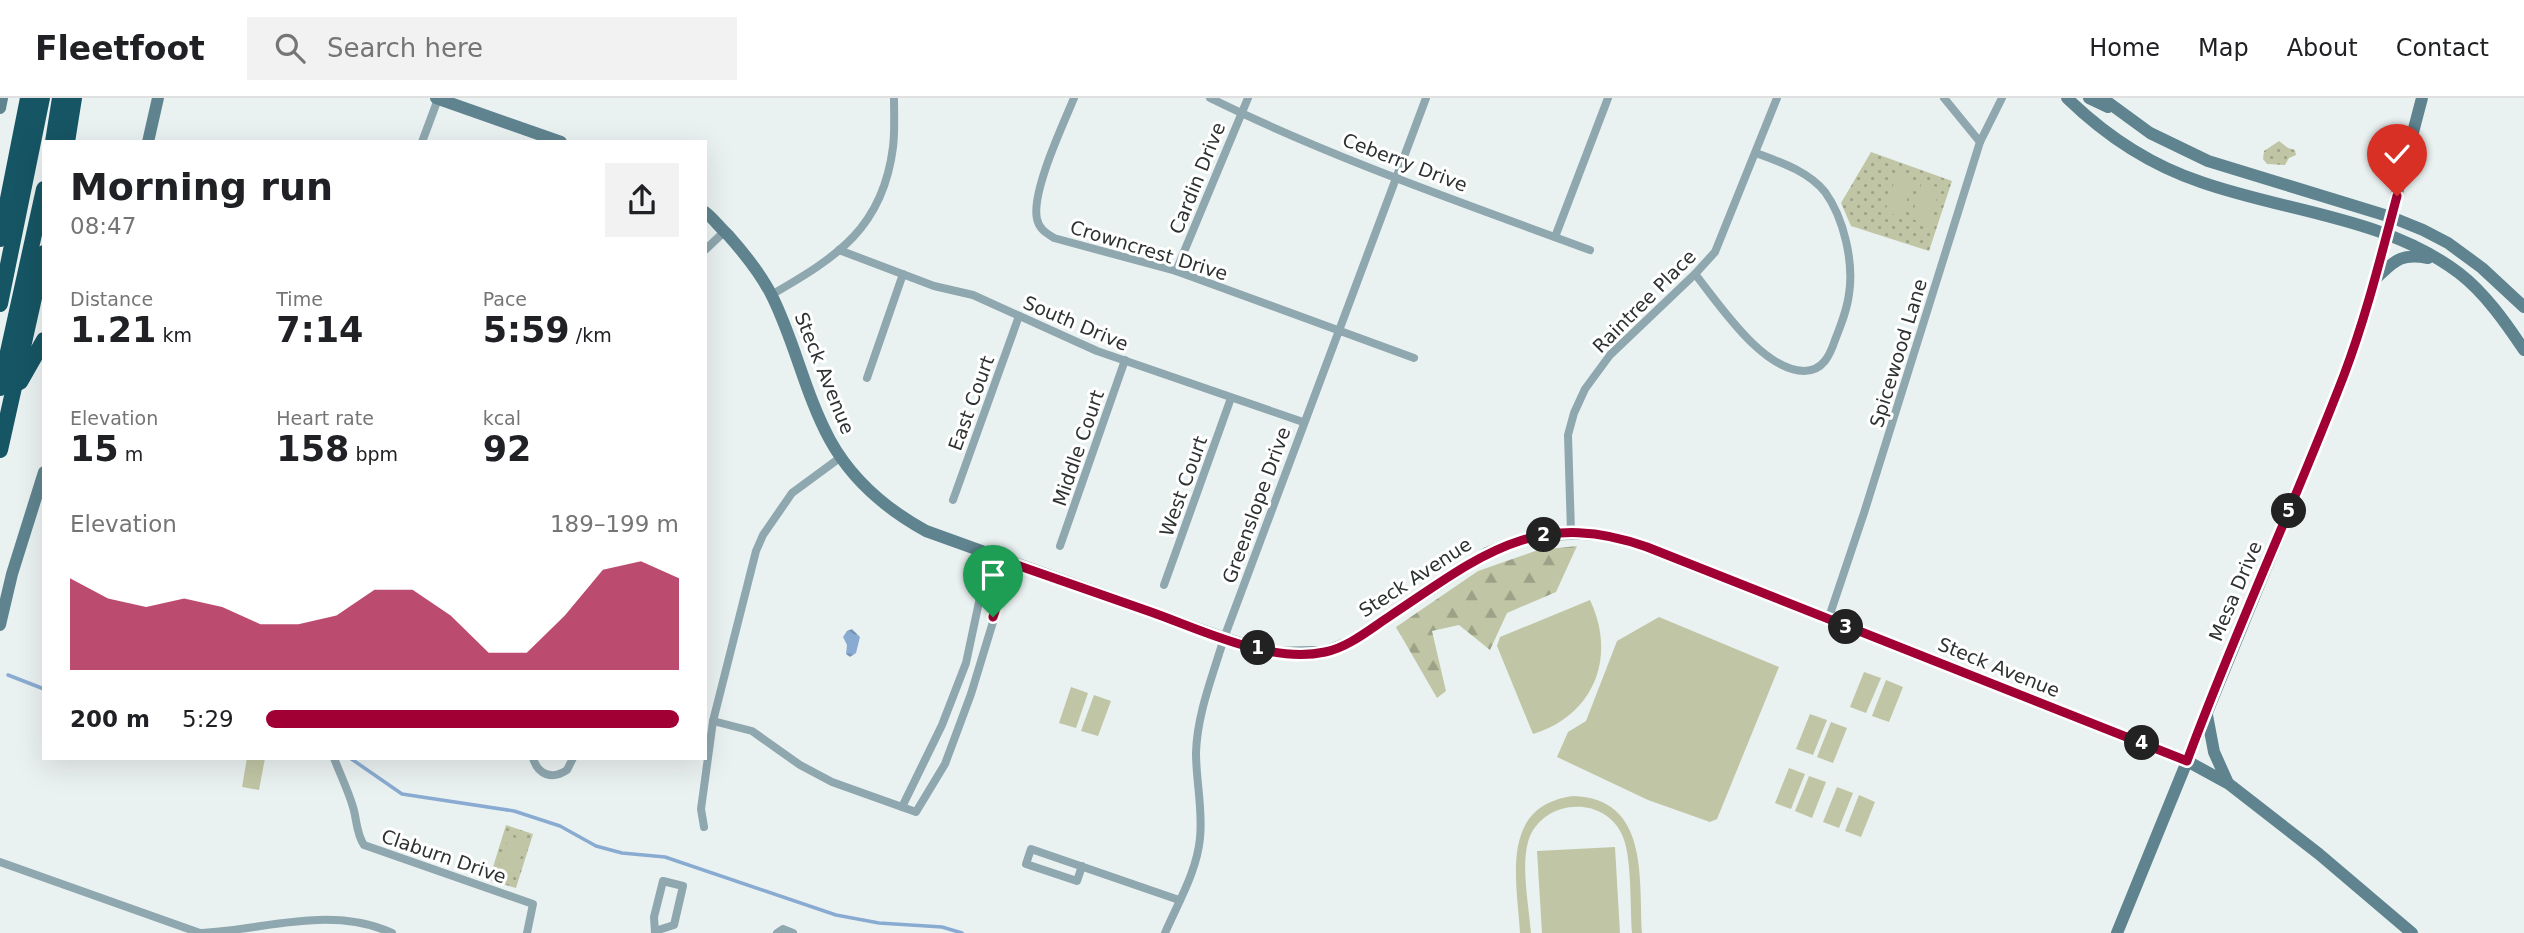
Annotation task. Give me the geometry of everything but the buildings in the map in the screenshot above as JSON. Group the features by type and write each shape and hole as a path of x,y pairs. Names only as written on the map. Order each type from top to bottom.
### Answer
{"highway":[{"path":"0,239 28,98"},
{"path":"0,304 42,98"},
{"path":"53,140 60,98"},
{"path":"66,140 74,98"},
{"path":"0,450 6,392 42,200"},
{"path":"6,392 42,260"},
{"path":"6,392 42,343"}],"street":[{"path":"0,108 2,98"},
{"path":"148,140 158,98"},
{"path":"423,140 437,98 555,140"},
{"path":"771,295 804,276 839,250 857,234 873,214 882,193 893,146 894,98"},
{"name":"Crowncrest Drive","path":"1074,98 1040,185 1036,203 1037,219 1042,231 1054,238 1176,271 1414,358"},
{"name":"Ceberry Drive","path":"1210,98 1396,177 1590,250"},
{"name":"Cardin Drive","path":"1176,271 1248,98"},
{"name":"Greenslope Drive","path":"1165,933 1196,860 1200,838 1196,750 1203,709 1224,638 1426,98"},
{"path":"1555,237 1608,98"},
{"name":"Raintree Place","path":"1571,532 1568,435 1585,389 1609,355 1695,274 1718,246 1777,98"},
{"path":"1944,98 1980,142"},
{"name":"Spicewood Lane","path":"1828,620 1980,142 2002,98"},
{"path":"2067,98 2107,133 2167,169 2200,182 2309,210 2415,246 2460,274 2524,350"},
{"path":"2089,98 2121,113"},
{"path":"2102,98 2150,133 2208,161 2391,217 2448,243 2488,273 2524,307"},
{"name":"Mesa Drive","path":"2117,933 2345,374 2374,280 2422,98"},
{"path":"1695,274 1748,339 1766,356 1803,371 1822,365 1830,355 1849,294 1850,271 1835,210 1813,179 1784,163 1756,153"},
{"name":"Steck Avenue","path":"707,214 741,249 771,295 813,402 841,457 872,494 906,520 926,531 1224,638 1273,653 1325,652 1352,641 1487,553 1527,538 1571,532 1630,541 2187,761 2229,784 2319,854 2412,933"},
{"path":"707,248 724,232"},
{"name":"South Drive","path":"839,250 934,286 973,295 1097,351 1303,422"},
{"path":"2374,280 2405,256 2440,260"},
{"path":"867,378 903,274"},
{"name":"East Court","path":"953,500 1018,316"},
{"name":"Middle Court","path":"1060,546 1125,360"},
{"name":"West Court","path":"1164,584 1231,398"},
{"path":"704,827 701,809 713,720 751,567 763,535 792,493 841,457"},
{"path":"0,625 12,574 42,478"},
{"path":"902,807 942,725 965,663 993,556"},
{"path":"713,720 752,732 800,765 832,782 916,812 945,764 971,694 1011,563"},
{"path":"2206,711 2214,752 2229,784"},
{"name":"Claburn Drive","path":"335,760 346,785 359,837 364,845 533,904 527,933"},
{"path":"534,760 541,772 555,776 567,770 572,760"},
{"path":"1082,866 1077,881 1026,864 1031,849 1082,866 1179,900"},
{"path":"0,862 200,933 225,932 319,918 349,920 392,933"},
{"path":"663,881 683,886 674,925 655,932 654,917 663,881"},
{"path":"777,933 787,929 793,933"}],"green space":[{"path":"2279,141 2295,150 2296,155 2289,158 2285,165 2267,164 2263,159 2264,151"},
{"path":"1871,152 1952,181 1929,251 1851,226 1841,203"},
{"path":"1896,176 1913,180 1902,217 1885,212"},
{"path":"1922,182 1940,188 1929,224 1911,219"},
{"path":"1577,546 1556,592 1507,613 1490,650 1459,625 1432,631 1446,691 1437,698 1396,627 1478,571 1538,550"},
{"path":"1590,600 1598,621 1601,642 1600,662 1594,681 1585,698 1571,713 1554,725 1533,734 1497,646 1500,637"},
{"path":"1659,617 1779,667 1717,819 1710,822 1648,800 1557,757 1568,732 1586,721 1617,641"},
{"path":"1864,672 1881,678 1866,713 1850,707"},
{"path":"1886,680 1903,687 1889,722 1872,716"},
{"path":"1071,687 1088,693 1076,728 1059,723"},
{"path":"1094,695 1111,701 1098,736 1081,731"},
{"path":"1810,714 1827,720 1813,755 1796,749"},
{"path":"1831,722 1847,728 1833,763 1817,757"},
{"path":"247,760 265,760 259,790 242,787"},
{"path":"1789,768 1805,774 1791,809 1775,803"},
{"path":"1809,776 1826,782 1812,818 1795,811"},
{"path":"1837,787 1853,793 1839,828 1823,822"},
{"path":"1859,795 1875,802 1861,837 1845,831"},
{"path":"1573,796 1598,800 1615,811 1627,826 1635,845 1639,866 1642,933 1632,933 1629,870 1623,837 1615,823 1603,813 1574,807 1559,810 1546,817 1535,827 1528,842 1525,875 1531,933 1520,933 1516,869 1523,830 1533,814 1549,803"},
{"path":"506,825 533,834 516,888 489,880"},
{"path":"509,836 526,841 514,877 497,872"},
{"path":"1615,847 1620,933 1542,933 1537,851"}],"water":[{"path":"852,629 860,637 856,653 850,657 846,654 847,645 843,637"}],"waterway":[{"path":"8,675 42,688"},
{"path":"353,760 402,794 514,811 560,826 596,846 622,853 665,857 836,915 879,923 942,927 962,933"}],"route":[{"path":"993,617 1011,563 1273,653 1325,652 1352,641 1487,553 1504,545 1549,534 1590,533 1647,547 2187,761 2345,374 2365,315 2397,196"}]}
